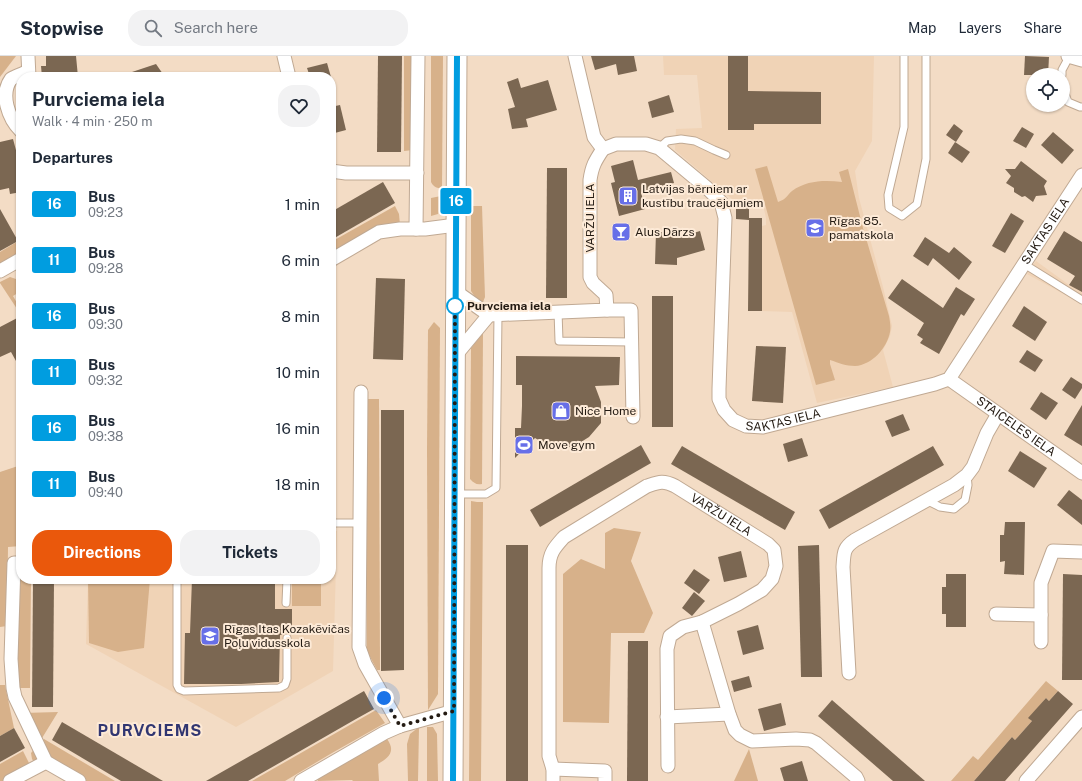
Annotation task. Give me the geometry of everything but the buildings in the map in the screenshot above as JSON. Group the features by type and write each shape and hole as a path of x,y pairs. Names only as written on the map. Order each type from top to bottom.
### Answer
{"street":[{"path":"28,56 29,72"},
{"path":"284,56 288,72"},
{"path":"416,229 418,56"},
{"path":"453,781 457,56"},
{"path":"575,56 594,137 602,149"},
{"path":"1068,56 1082,60"},
{"path":"16,78 12,79 4,87 2,97 7,114 16,126"},
{"name":"SAKTAS IELA","path":"602,149 616,144 646,144 659,148 707,188 720,202 726,218 719,399 724,410 733,420 746,426 763,427 935,384 949,379 1082,175"},
{"name":"VARŽU IELA","path":"602,149 592,167 590,180 590,276 593,283 606,295 607,310"},
{"path":"336,172 379,174 417,173"},
{"path":"336,257 379,232 456,225"},
{"path":"0,271 16,262"},
{"path":"455,291 493,314 631,310 633,417"},
{"path":"455,356 493,314"},
{"name":"STAICELES IELA","path":"949,379 1082,473"},
{"path":"361,392 359,647 365,664 400,726"},
{"path":"849,673 843,567 844,552 846,547 848,544 954,485 967,474 973,467 987,433 998,414"},
{"name":"VARŽU IELA","path":"553,775 549,756 549,562 554,548 564,537 647,486 660,482 667,482 675,486 768,544 774,550 776,566 772,579 762,590 702,622 683,627 670,636 667,649 668,717"},
{"path":"1041,642 1041,583 1053,551 1082,552"},
{"path":"16,563 14,563 11,659 15,697 46,762 80,781"},
{"path":"996,614 1041,615"},
{"path":"702,622 735,730 740,735 752,741 796,739 810,740 816,743 856,777 858,781"},
{"path":"301,781 384,733 400,726 454,711"},
{"path":"668,766 668,717 729,714"},
{"path":"1026,781 1082,717"},
{"path":"10,781 46,762"},
{"path":"553,775 605,771 605,781"}],"lane":[{"path":"904,56 904,127 888,195 889,208 902,216 917,204 926,159 926,56"},
{"path":"1063,68 1068,56"},
{"path":"1070,103 1082,107"},
{"path":"659,148 667,140 681,139 695,141 726,154"},
{"path":"1024,264 1082,300"},
{"path":"558,311 559,341 632,342"},
{"path":"455,494 486,494 496,488 493,314"},
{"path":"926,500 940,507 954,509 965,500 968,486 967,474"},
{"path":"336,523 360,523"},
{"path":"177,584 177,685 179,689 184,691 280,688 285,685 287,679 286,638"},
{"path":"286,584 286,604"}],"shaded area":[{"path":"0,56 16,56 0,77"},
{"path":"404,56 415,56 413,150 404,151"},
{"path":"431,56 443,56 442,188 435,187 431,182"},
{"name":"Rīgas 85. pamatskola","path":"663,56 874,56 872,141 855,171 859,198 892,326 890,336 883,350 893,387 817,403 792,312 762,311 762,226 766,225 766,218 762,200 732,199 675,150 676,129 702,128 697,75 664,75"},
{"path":"767,166 778,202 785,199 798,187 810,183 823,181 842,182 839,172 848,169 863,228 889,316 890,332 886,344 882,350 867,363 852,366 830,360 835,380 816,385 755,169"},
{"path":"441,196 438,214 431,216 431,198"},
{"path":"395,206 399,214 400,225 336,254 336,239"},
{"path":"471,206 482,206 485,297 483,302 477,300 471,291"},
{"path":"16,242 16,257 0,268 0,252"},
{"path":"1036,261 1069,285 1082,292 1082,304 1027,274"},
{"path":"10,277 16,279 16,294 13,296 16,301 16,307 0,283"},
{"path":"434,322 440,328 438,694 428,710 428,330"},
{"path":"483,333 482,484 478,484 474,483 470,479 471,348"},
{"path":"367,399 379,399 380,670 377,670 367,651"},
{"path":"16,467 16,546 8,547 7,626 0,627 0,472"},
{"path":"471,501 483,502 481,781 469,781"},
{"path":"614,528 641,532 631,561 653,613 644,633 611,633 609,723 563,722 563,574 581,559 605,569 605,533"},
{"name":"Rīgas Itas Kozakēvičas Poļu vidusskola","path":"336,531 337,531 336,566"},
{"path":"16,584 31,584 30,688 18,688"},
{"name":"Rīgas Itas Kozakēvičas Poļu vidusskola","path":"88,584 335,584 333,671 236,727 86,644"},
{"path":"88,584 150,584 144,648 118,652 89,643"},
{"path":"292,584 321,584 321,606 292,606"},
{"path":"1046,681 1058,691 1049,701 1046,698 1029,718 1032,721 1015,740 1012,737 974,781 951,781 973,756 978,760"},
{"path":"0,685 5,685 14,728 0,736"},
{"path":"376,710 385,723 285,781 252,781"},
{"path":"58,712 39,743 44,739 115,781 85,781 36,765 32,759 31,753 38,745 23,713"},
{"path":"419,727 418,781 408,781 407,744 410,734"},
{"path":"427,727 433,727 437,734 438,781 427,781"},
{"path":"382,739 387,739 390,743 391,751 388,757 378,764 379,781 318,781 317,779"},
{"path":"749,749 758,781 734,781"},
{"path":"23,751 31,767 5,781 0,781 0,764"}],"bus line":[{"name":"16","path":"453,781 457,56"}],"place":[{"name":"Latvijas bērniem ar kustību traucējumiem","path":"628,196"},
{"name":"Rīgas 85. pamatskola","path":"815,228"},
{"name":"Alus Dārzs","path":"621,232"},
{"name":"Purvciema iela","path":"455,306"},
{"name":"Nice Home","path":"561,411"},
{"name":"Move gym","path":"524,445"},
{"name":"Rīgas Itas Kozakēvičas Poļu vidusskola","path":"210,636"}],"district":[{"name":"PURVCIEMS","path":"150,730"}],"route":[{"path":"384,698 400,726 454,711 455,303 455,306"}]}
